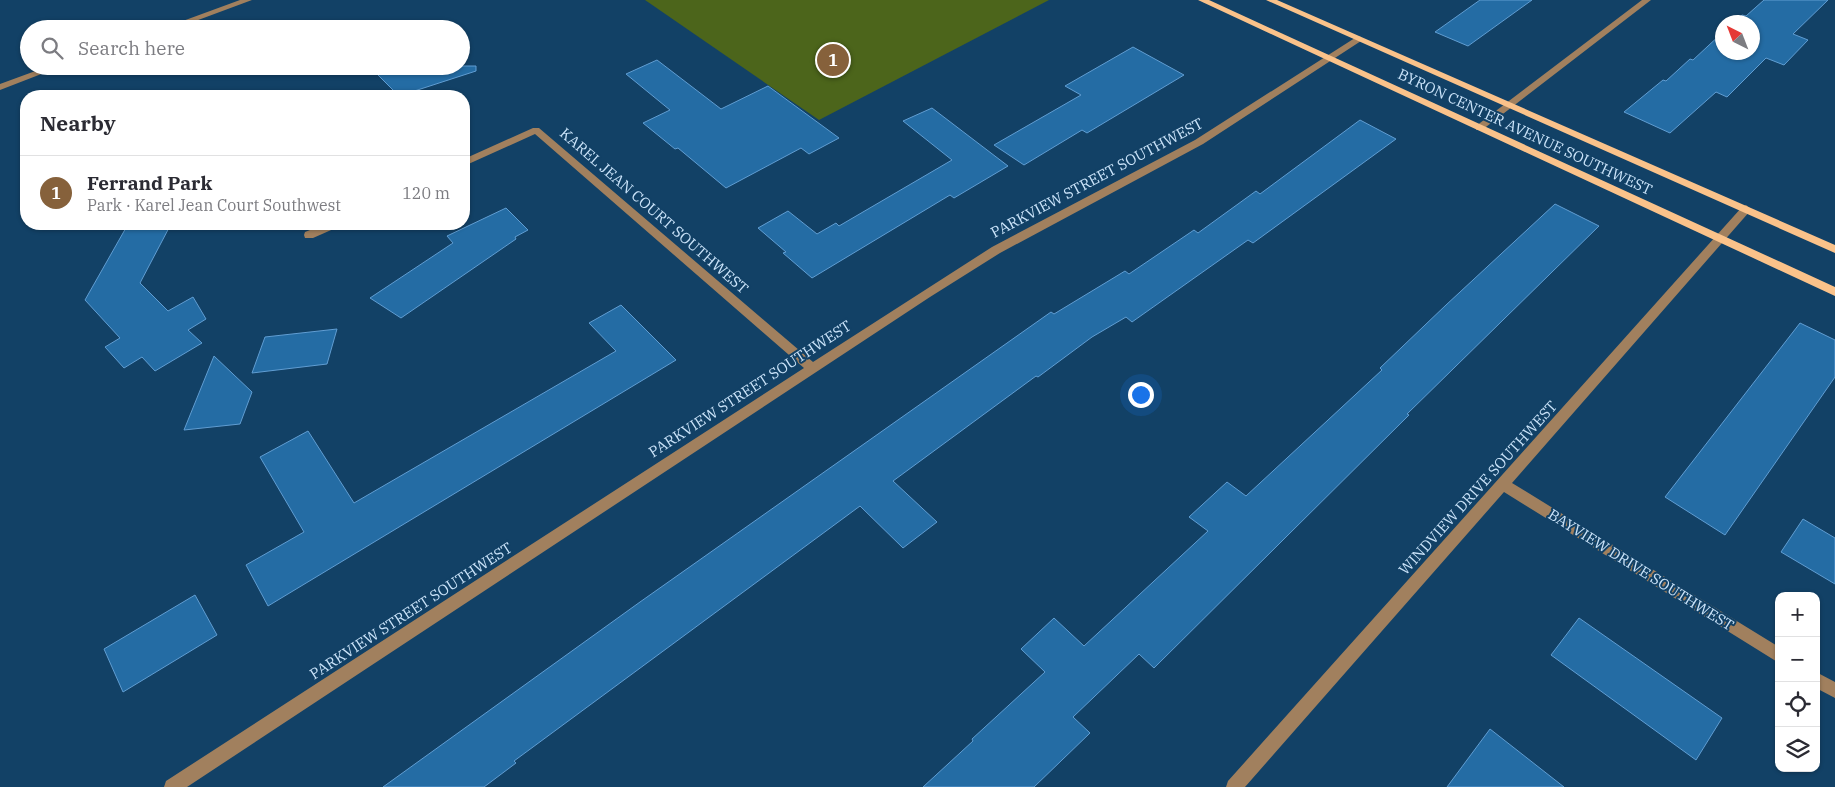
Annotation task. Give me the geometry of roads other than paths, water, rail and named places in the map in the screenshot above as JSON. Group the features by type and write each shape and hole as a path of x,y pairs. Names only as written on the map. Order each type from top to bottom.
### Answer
{"main road":[{"name":"BYRON CENTER AVENUE SOUTHWEST","path":"1202,0 1835,292"},
{"name":"BYRON CENTER AVENUE SOUTHWEST","path":"1270,0 1835,249"}],"street":[{"path":"191,20 248,0"},
{"path":"1479,128 1647,0"},
{"name":"PARKVIEW STREET SOUTHWEST","path":"172,787 926,294 996,250 1199,142 1358,39"},
{"path":"0,87 33,75"},
{"name":"KAREL JEAN COURT SOUTHWEST","path":"470,160 536,130 812,368"},
{"name":"WINDVIEW DRIVE SOUTHWEST","path":"1234,787 1746,209"},
{"path":"309,235 320,230"},
{"name":"BAYVIEW DRIVE SOUTHWEST","path":"1503,484 1775,654"},
{"path":"1820,682 1835,691"}],"place":[{"name":"Ferrand Park","path":"833,60"}]}
